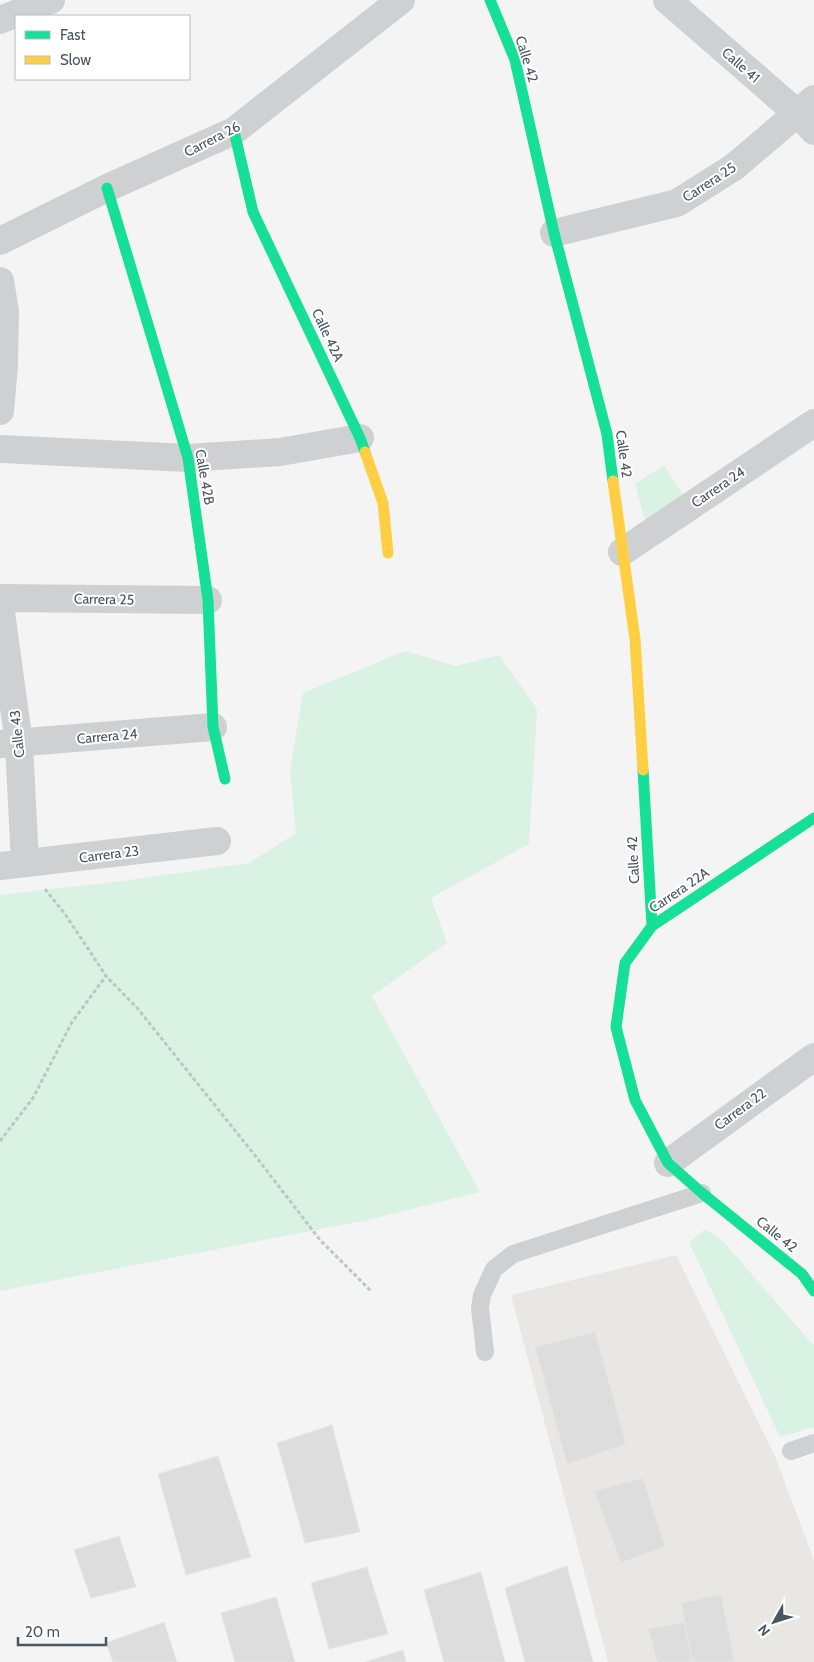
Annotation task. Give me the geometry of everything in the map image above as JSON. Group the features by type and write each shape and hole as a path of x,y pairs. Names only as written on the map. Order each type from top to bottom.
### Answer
{"street":[{"path":"0,20 51,0"},
{"name":"Carrera 26","path":"0,241 107,188 234,131 401,0"},
{"name":"Calle 42","path":"490,0 515,60 554,233 607,434 635,639 652,926"},
{"name":"Calle 41","path":"667,0 808,115"},
{"name":"Carrera 25","path":"554,233 677,203 808,115"},
{"name":"Calle 42A","path":"234,131 253,212 360,438 383,503 388,553"},
{"name":"Calle 42B","path":"107,188 188,458 208,600 213,727 225,779"},
{"path":"0,281 5,311 4,366 0,411"},
{"name":"Carrera 24","path":"622,552 814,423"},
{"path":"0,449 188,458 280,452 360,438"},
{"name":"Carrera 25","path":"0,598 208,600"},
{"name":"Calle 43","path":"0,605 10,744 12,865"},
{"name":"Carrera 24","path":"10,744 213,727"},
{"name":"Carrera 22A","path":"616,1027 625,963 652,926 814,818"},
{"name":"Carrera 23","path":"12,865 217,841"},
{"name":"Calle 42","path":"616,1027 635,1100 668,1163 702,1193 810,1277"},
{"name":"Carrera 22","path":"668,1163 814,1057"}],"lane":[{"path":"485,1352 480,1308 482,1295 494,1269 513,1254 702,1193"},
{"path":"791,1451 814,1443"}],"path":[{"path":"12,865 65,914 106,976 138,1009 320,1240 371,1291"},
{"path":"0,1141 33,1098 72,1022 106,976"}],"shaded area":[{"path":"676,1255 775,1456 814,1560 814,1662 608,1662 511,1295"}],"green space":[{"path":"664,465 686,499 647,528 635,484"},
{"path":"405,651 456,666 499,655 537,709 529,844 431,898 447,943 372,996 480,1192 368,1220 0,1291 0,895 115,882 249,863 296,833 290,770 303,693"},
{"path":"705,1229 723,1241 814,1346 814,1427 780,1437 689,1242"}],"building":[{"path":"595,1332 626,1444 567,1464 535,1347"},
{"path":"332,1425 360,1532 305,1543 277,1443"},
{"path":"218,1456 251,1557 186,1575 158,1474"},
{"path":"643,1478 665,1546 621,1563 594,1491"},
{"path":"119,1536 136,1587 91,1598 74,1550"},
{"path":"567,1566 593,1662 525,1662 505,1588"},
{"path":"367,1567 388,1634 329,1649 311,1583"},
{"path":"481,1572 505,1662 444,1662 424,1590"},
{"path":"721,1594 735,1662 692,1662 681,1603"},
{"path":"276,1597 295,1662 235,1662 221,1613"},
{"path":"164,1622 177,1662 113,1662 106,1643"},
{"path":"685,1622 692,1662 657,1662 648,1629"},
{"path":"403,1650 406,1662 365,1662"}],"traffic: fast":[{"path":"490,0 515,60 554,233 607,434 613,481"},
{"path":"234,131 253,212 365,452"},
{"path":"107,188 188,458 208,600 213,727 225,779"},
{"path":"643,770 652,926"},
{"path":"814,818 652,926 625,963 616,1027 635,1100 668,1163 802,1274 814,1291"}],"traffic: slow":[{"path":"365,452 383,503 388,553"},
{"path":"613,481 635,639 643,770"}]}
